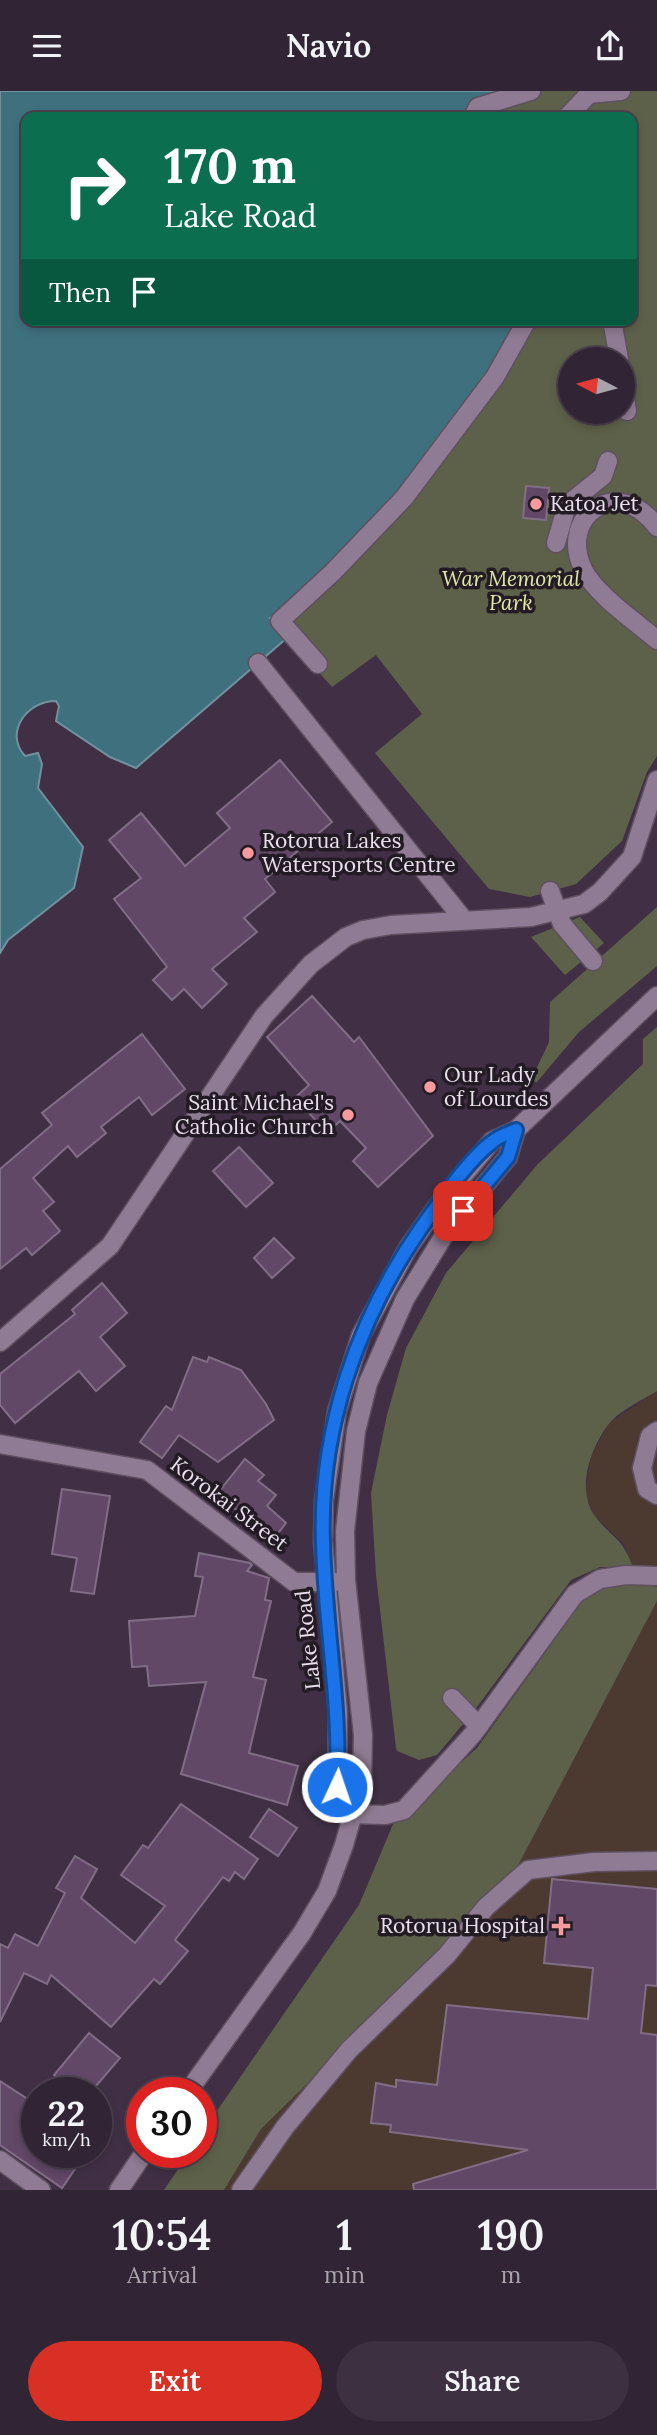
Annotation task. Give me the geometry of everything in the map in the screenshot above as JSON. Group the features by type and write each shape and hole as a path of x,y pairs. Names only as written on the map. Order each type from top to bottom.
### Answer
{"street":[{"path":"476,112 478,107 531,91"},
{"path":"572,112 589,94 621,91"},
{"path":"318,664 280,621 333,572 404,498 495,377 524,326"},
{"path":"613,326 617,347"},
{"path":"556,543 567,505 603,476 608,461"},
{"path":"657,527 637,507 624,501 608,501 595,507 585,517 578,550 583,570 597,587 657,640"},
{"path":"258,663 464,920"},
{"path":"0,1342 110,1246 264,1016 311,964 346,937 363,930 391,925 531,916 592,899 627,865 636,849 657,780"},
{"path":"550,891 562,924 593,961"},
{"name":"Lake Road","path":"351,1814 337,1787 338,1712 325,1583 324,1500 329,1451 346,1376 378,1301 408,1248 436,1207 492,1141 516,1130 657,996"},
{"name":"Lake Road","path":"199,2077 303,1933 327,1891 362,1782 363,1735 346,1580 349,1485 356,1431 368,1383 386,1338 424,1264 508,1157 516,1130"},
{"path":"346,1376 368,1383"},
{"path":"657,1431 650,1436 642,1468 647,1489 657,1495"},
{"name":"Korokai Street","path":"0,1444 147,1470 294,1582 325,1583 346,1580"},
{"path":"351,1814 385,1815 404,1810 479,1726 575,1594 600,1579 626,1574 657,1576"},
{"path":"452,1698 479,1726"},
{"path":"241,2190 285,2127 349,2050 447,1955 486,1907 528,1870 594,1862 657,1861"},
{"path":"0,2160 41,2190"},
{"path":"119,2190 134,2168"}],"shaded area":[{"path":"657,1391 657,1587 637,1582 625,1545 595,1516 585,1495 591,1457 609,1423"},
{"name":"Rotorua Hospital","path":"657,1601 657,2190 224,2190 261,2129 512,1877"}],"green space":[{"name":"War Memorial Park","path":"516,91 657,91 657,756 647,772 622,841 576,884 530,897 489,889 375,753 422,714 376,655 332,687 271,619 336,561 516,326 637,326 637,112 475,112"},
{"path":"657,907 657,966 579,1032 536,1083 532,1078 549,1042 550,1002"},
{"path":"580,917 604,943 565,975 531,937"},
{"path":"657,1027 657,1391 624,1410 608,1425 591,1457 586,1482 589,1506 601,1524 621,1544 633,1568 600,1567 571,1580 474,1711 437,1755 419,1760 397,1751 396,1748 376,1575 371,1493 387,1415 406,1348 446,1273 537,1165 643,1064 643,1039"},
{"path":"637,1582 657,1587 657,1601 512,1877 418,1975 261,2129 224,2190 164,2190 179,2168 217,2168 217,2111 359,1905 399,1810 428,1792 477,1748 587,1594 612,1583"}],"water":[{"path":"0,91 514,91 474,112 21,112 21,326 518,326 459,416 388,507 327,569 270,618 287,638 136,768 110,757 56,721 59,706 56,701 45,702 27,712 18,728 19,747 25,756 38,753 42,764 38,788 83,847 74,888 8,940 0,953"}],"building":[{"path":"526,486 549,488 546,520 523,518"},
{"name":"Rotorua Lakes Watersports Centre","path":"280,760 332,822 265,879 275,892 244,918 257,932 212,969 227,984 202,1008 184,989 172,1000 153,980 167,967 114,899 141,878 109,840 141,813 185,866 230,828 217,813"},
{"path":"312,996 354,1042 359,1037 433,1136 378,1187 353,1161 366,1148 340,1121 327,1133 308,1112 297,1096 309,1085 267,1037"},
{"path":"142,1034 185,1089 152,1115 139,1097 101,1127 106,1133 77,1157 68,1146 33,1178 54,1202 43,1211 60,1231 32,1255 26,1248 0,1269 0,1169 52,1125 42,1113"},
{"path":"239,1147 273,1183 246,1207 213,1171"},
{"path":"274,1238 294,1258 272,1278 254,1258"},
{"path":"102,1283 127,1313 100,1337 125,1366 96,1391 79,1371 15,1423 0,1405 0,1374 75,1314 72,1310"},
{"path":"193,1357 207,1362 209,1357 241,1370 266,1404 274,1420 218,1462 179,1435 162,1458 140,1442 166,1406 172,1410"},
{"path":"245,1459 264,1475 258,1481 276,1495 267,1506 286,1523 273,1540 217,1494"},
{"path":"62,1489 110,1496 94,1594 71,1591 77,1558 52,1554"},
{"path":"199,1553 250,1563 252,1565 247,1571 269,1578 265,1600 271,1601 253,1677 266,1680 249,1753 298,1766 287,1805 181,1774 206,1682 149,1686 147,1666 132,1667 129,1621 195,1616 203,1577 195,1576"},
{"path":"181,1804 258,1859 244,1879 235,1872 229,1881 223,1877 175,1940 188,1951 160,1984 154,1979 111,2027 51,1975 47,1984 24,1973 0,2022 0,1944 8,1948 15,1934 38,1946 65,1893 56,1888 75,1856 97,1869 81,1898 135,1943 165,1906 121,1875 143,1845 148,1848"},
{"path":"269,1809 297,1828 278,1856 250,1837"},
{"path":"552,1879 657,1889 657,1986 646,1985 641,2033 657,2035 657,2190 414,2190 413,2184 528,2150 390,2132 391,2125 371,2123 376,2083 396,2087 396,2080 437,2085 447,2005 588,2019 593,1968 544,1963"},
{"path":"89,2033 120,2058 104,2077 54,2075"},
{"path":"0,2081 21,2095 21,2160 0,2145"},
{"path":"33,2168 76,2168 62,2188"}],"place":[{"name":"Katoa Jet","path":"536,504"},
{"name":"Rotorua Lakes Watersports Centre","path":"248,853"},
{"name":"Our Lady of Lourdes","path":"430,1087"},
{"name":"Saint Michael's Catholic Church","path":"348,1115"},
{"name":"Rotorua Hospital","path":"561,1926"}],"route":[{"path":"337,1787 338,1712 323,1541 329,1451 346,1376 361,1335 383,1290 436,1207 492,1141 516,1130 508,1157 463,1211"}]}
